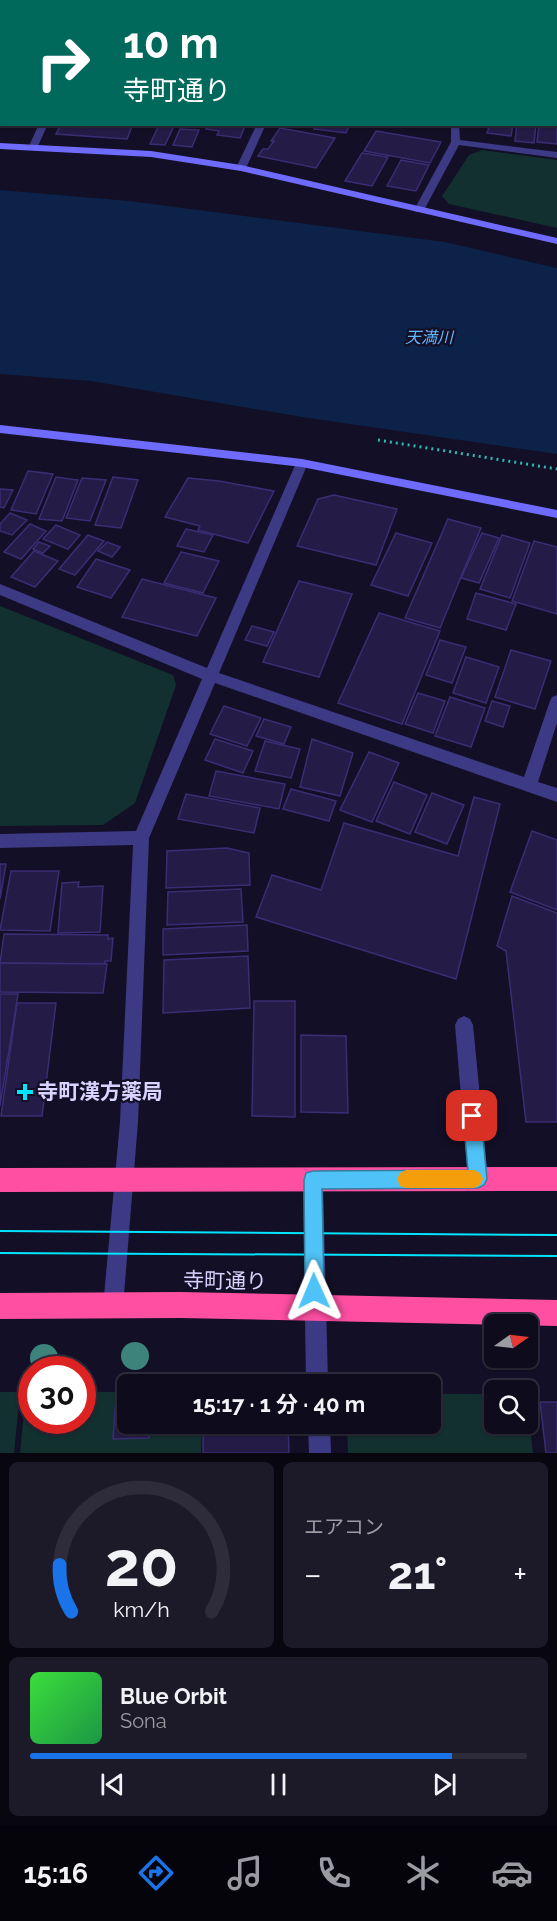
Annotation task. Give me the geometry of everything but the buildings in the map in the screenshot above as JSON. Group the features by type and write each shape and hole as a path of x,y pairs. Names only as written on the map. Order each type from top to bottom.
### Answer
{"highway":[{"path":"0,1180 557,1179"},
{"name":"寺町通り","path":"0,1306 180,1305 557,1313"}],"street":[{"path":"34,146 43,126"},
{"path":"242,168 261,126"},
{"path":"419,210 456,142 455,126"},
{"path":"456,142 557,155"},
{"path":"0,146 151,154 242,168 557,241"},
{"path":"0,429 302,463 557,514"},
{"path":"113,1307 124,1180 141,838 302,463"},
{"path":"0,589 210,676 557,795"},
{"path":"529,785 557,701"},
{"path":"0,841 141,838"},
{"path":"464,1025 478,1179"},
{"path":"313,1180 317,1374"},
{"path":"319,1434 320,1453"}],"path":[{"path":"378,440 557,468"}],"green space":[{"path":"482,150 557,160 557,228 449,204 442,196 469,155"},
{"path":"0,606 173,675 176,685 135,803 103,825 0,826"},
{"path":"0,1392 18,1392 14,1453 0,1453"},
{"path":"96,1392 117,1392 117,1434 202,1434 201,1453 20,1453 22,1434 96,1434"},
{"path":"441,1394 484,1394 484,1434 531,1434 533,1453 348,1453 347,1434 441,1434"}],"water":[{"name":"天満川","path":"0,190 129,201 445,242 557,268 557,454 302,417 91,381 0,374"}],"tram line":[{"path":"0,1231 557,1235"},
{"path":"0,1253 557,1256"}],"slow traffic":[{"path":"406,1179 474,1179"}],"place":[{"name":"寺町漢方薬局","path":"25,1092"}],"route":[{"path":"314,1291 313,1180 478,1179 472,1116"}]}
